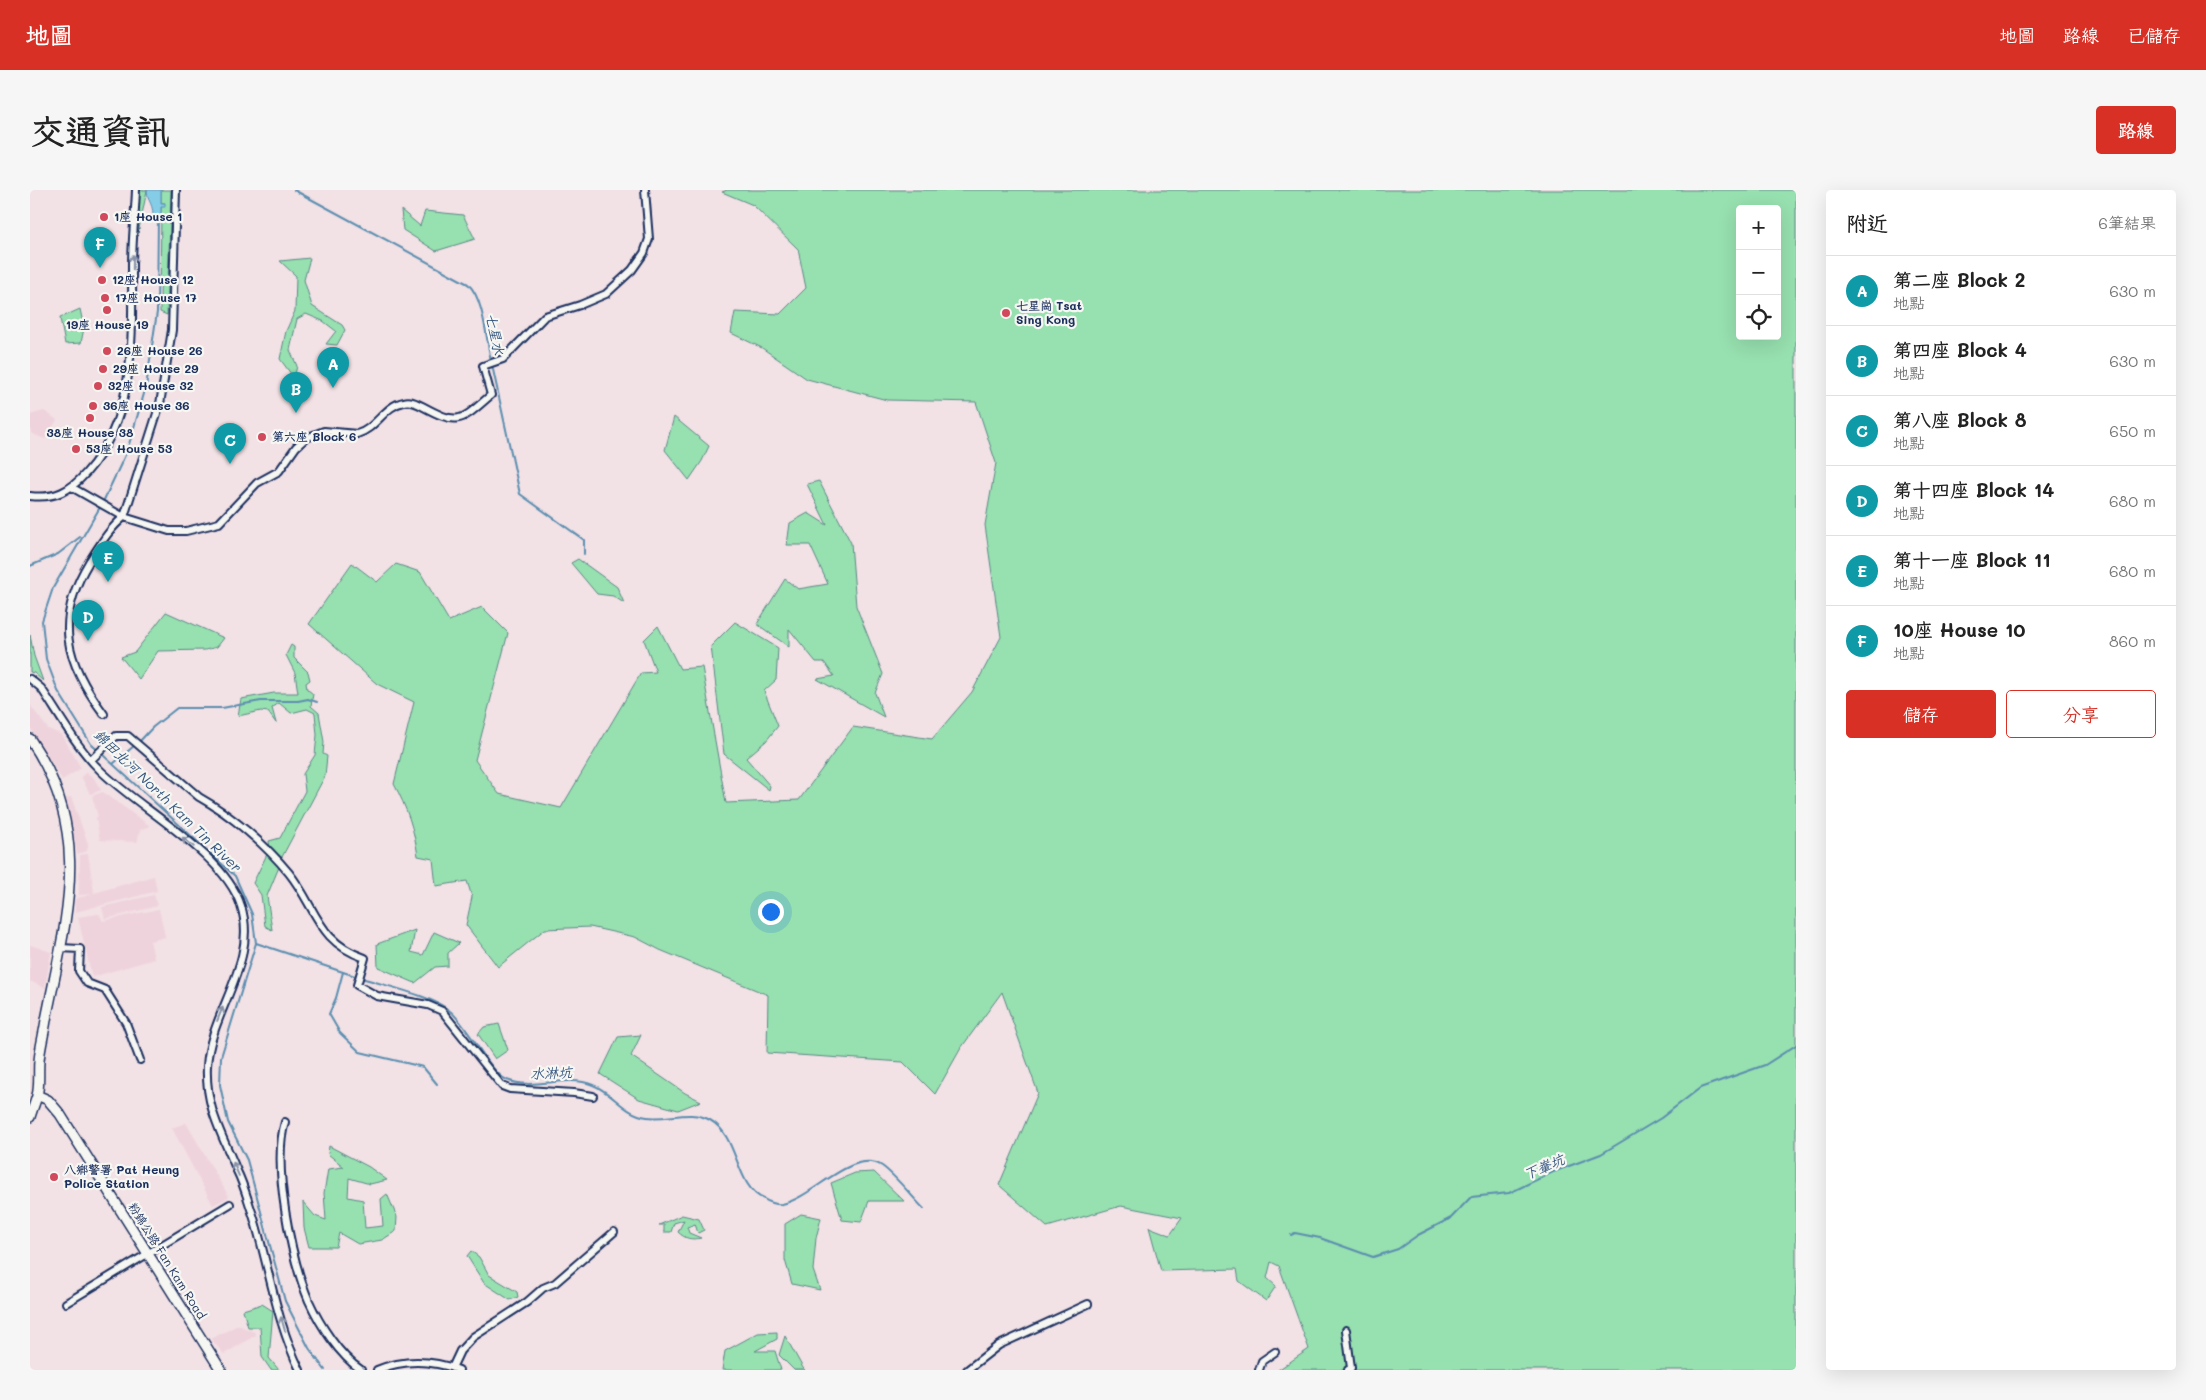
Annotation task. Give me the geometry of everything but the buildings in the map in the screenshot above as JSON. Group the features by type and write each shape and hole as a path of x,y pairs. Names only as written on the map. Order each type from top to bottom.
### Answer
{"main road":[{"path":"30,739 53,780 63,809 68,836 70,886 39,1059 38,1095 30,1116"},
{"name":"粉錦公路 Fan Kam Road","path":"38,1095 48,1100 60,1114 221,1370"}],"street":[{"path":"30,496 52,496 73,488 106,447 118,417 126,390 133,336 132,264 136,190"},
{"path":"104,714 86,688 73,662 68,621 70,602 81,575 109,530 124,517 162,395 172,330 176,190"},
{"path":"73,488 124,517 173,532 219,524 258,483 279,471 296,447 312,435 324,431 362,433 372,428 394,406 407,401 415,403 444,418 454,420 467,416 491,395 482,366 503,359 545,316 580,305 606,294 632,270 644,253 649,239 645,190"},
{"path":"30,679 41,688 108,777 214,863 231,884 242,908 244,944 237,972 211,1039 207,1063 209,1098 212,1113 242,1184 287,1338 300,1370"},
{"path":"93,758 116,736 128,736 158,763 199,797 224,814 276,859 291,876 332,941 350,952 365,958 357,985 377,996 428,1005 442,1011 502,1086 510,1089 594,1096"},
{"path":"60,948 80,949 79,971 86,983 105,990 126,1023 140,1060"},
{"path":"285,1122 280,1149 282,1190 286,1219 303,1285 314,1311 338,1347 361,1370"},
{"path":"66,1303 230,1204"},
{"path":"377,1370 392,1365 415,1362 455,1369 460,1351 472,1337 527,1302 543,1288 556,1283 614,1232"},
{"path":"967,1370 999,1346 1088,1304"},
{"path":"1346,1330 1351,1368 1348,1370"},
{"path":"1259,1370 1262,1361 1275,1352"}],"shaded area":[{"path":"44,411 57,420 45,439 31,433 30,426 30,415"},
{"path":"30,705 48,729 62,735 81,768 62,780 30,727"},
{"path":"87,773 93,777 101,790 90,794 81,776"},
{"path":"103,792 150,826 140,830 137,842 100,840 96,818 98,816 92,796"},
{"path":"71,797 88,844 87,851 77,854 66,798"},
{"path":"88,854 94,893 154,876 157,891 75,912 75,899 92,894 79,895 80,855"},
{"path":"154,895 157,906 105,919 102,907"},
{"path":"159,909 165,937 150,941 154,959 92,977 78,917 99,914 103,921"},
{"path":"30,945 51,952 45,988 30,981"},
{"path":"186,1123 229,1197 213,1205 172,1128"},
{"path":"238,1325 254,1332 256,1335 224,1354 211,1339"}],"green space":[{"path":"139,190 147,190 138,234 138,195"},
{"path":"161,190 171,190 167,315 160,312 161,207 165,203 161,203"},
{"path":"727,190 1796,190 1796,1370 1278,1370 1309,1349 1279,1266 1271,1262 1267,1278 1276,1286 1266,1301 1239,1281 1237,1269 1161,1271 1149,1227 1170,1235 1182,1218 1121,1206 1047,1227 999,1185 1038,1093 1002,992 961,1048 935,1094 903,1062 767,1053 768,995 660,950 635,937 590,927 545,929 498,967 466,925 472,897 467,881 436,886 433,859 418,856 409,819 394,784 414,702 377,684 309,624 352,563 377,582 396,564 420,572 449,621 482,607 508,633 475,760 499,794 561,808 641,673 656,672 644,640 658,626 680,669 702,667 726,803 799,800 853,727 932,739 972,692 1001,637 985,525 996,463 976,402 887,400 807,379 762,348 731,333 735,312 780,314 806,288 798,249 753,205 722,192"},
{"path":"401,210 420,226 425,211 463,215 475,239 436,251 403,230"},
{"path":"310,258 304,280 312,306 342,325 345,330 337,345 326,344 336,331 323,321 306,314 297,319 290,350 297,366 294,378 280,359 286,331 295,311 296,276 280,261"},
{"path":"80,309 84,328 81,343 65,344 60,318"},
{"path":"674,417 709,446 702,461 689,480 665,450"},
{"path":"819,481 851,543 856,606 883,674 875,693 884,717 817,679 834,676 824,662 816,662 789,629 789,647 757,624 785,579 798,589 828,584 810,545 787,545 790,523 808,513 827,525 807,484"},
{"path":"578,559 617,587 624,603 613,596 597,594 571,563"},
{"path":"166,612 224,638 217,647 205,650 158,651 139,679 121,657 135,652"},
{"path":"735,622 778,648 776,680 764,691 778,726 766,741 746,758 770,786 769,790 724,754 711,646"},
{"path":"30,635 34,656 43,681 30,672"},
{"path":"291,645 294,647 294,658 308,672 310,680 306,683 307,689 313,694 311,706 319,713 324,742 323,754 327,756 325,776 282,857 276,859 279,867 267,896 272,930 265,926 261,895 253,883 270,848 269,841 280,838 305,791 303,774 315,755 317,735 315,713 307,709 291,713 279,703 272,708 276,723 268,712 261,711 238,716 241,699 274,693 298,693 295,673 286,655"},
{"path":"415,930 411,952 423,955 434,932 459,943 448,953 448,966 435,967 415,983 378,967 377,944"},
{"path":"499,1024 508,1050 495,1059 478,1034 484,1027"},
{"path":"641,1035 631,1056 685,1093 701,1101 678,1110 639,1099 600,1074 618,1037"},
{"path":"329,1146 369,1167 387,1180 370,1184 349,1178 348,1197 363,1200 365,1228 383,1226 381,1199 387,1194 397,1217 396,1231 382,1240 358,1244 339,1233 336,1247 309,1247 304,1228 303,1202 315,1216 326,1220 324,1193 328,1169 344,1167 328,1154"},
{"path":"874,1172 904,1201 869,1201 861,1222 842,1220 831,1183 855,1173"},
{"path":"801,1214 821,1218 816,1238 813,1270 820,1290 792,1284 785,1260 785,1224"},
{"path":"682,1215 699,1219 704,1230 698,1233 695,1224 687,1227 689,1233 701,1238 689,1238 678,1232 684,1220 674,1223 671,1232 664,1232 664,1225 659,1225"},
{"path":"471,1251 479,1257 489,1275 517,1292 518,1297 510,1300 484,1283 467,1256"},
{"path":"262,1304 273,1311 269,1358 279,1370 271,1370 262,1357 260,1327 248,1327 243,1310"},
{"path":"777,1332 777,1339 755,1351 775,1351 781,1370 722,1370 725,1351 758,1333"},
{"path":"785,1336 805,1370 794,1370 779,1355"}],"water":[{"path":"147,190 161,190 161,203 165,203 165,207 161,207 161,217 153,220 153,210"}],"waterway":[{"name":"七星水","path":"294,190 468,284 478,299 481,309 491,361"},
{"name":"錦田北河 North Kam Tin River","path":"158,217 157,312 146,387 127,451 103,502 53,588 42,621 46,659 58,691 91,744 235,876 252,914 256,943 221,1057 220,1085 228,1122 247,1160 285,1301 309,1348 325,1370"},
{"name":"七星水","path":"492,365 520,494 584,540 584,554"},
{"path":"30,566 58,554 80,537"},
{"path":"139,742 153,727 177,708 222,708 261,701 298,701 308,699 317,702"},
{"path":"113,764 135,745"},
{"name":"水淋坑","path":"256,943 358,977"},
{"path":"343,972 336,998 329,1014 340,1033 360,1052 423,1067 437,1084"},
{"name":"水淋坑","path":"362,978 421,996 450,1011 464,1026 493,1068 500,1076 507,1080 528,1084 561,1081 582,1082 600,1088 625,1108 639,1115 655,1118 695,1115 710,1120 727,1137 747,1184 755,1193 770,1202 782,1204 794,1200 846,1168 858,1163 871,1162 887,1170 924,1209"},
{"name":"下輋坑","path":"1291,1235 1295,1233 1320,1238 1373,1257 1398,1249 1418,1235 1451,1218 1471,1197 1509,1193 1553,1172 1601,1154 1661,1118 1700,1088 1765,1065 1796,1045"}],"place":[{"name":"1座 House 1","path":"104,217"},
{"name":"10座 House 10","path":"100,268"},
{"name":"12座 House 12","path":"102,280"},
{"name":"17座 House 17","path":"105,298"},
{"name":"19座 House 19","path":"107,310"},
{"name":"七星崗 Tsat Sing Kong","path":"1006,313"},
{"name":"26座 House 26","path":"107,351"},
{"name":"29座 House 29","path":"103,369"},
{"name":"32座 House 32","path":"98,386"},
{"name":"第二座 Block 2","path":"333,388"},
{"name":"36座 House 36","path":"93,406"},
{"name":"第四座 Block 4","path":"296,413"},
{"name":"38座 House 38","path":"90,418"},
{"name":"第六座 Block 6","path":"262,437"},
{"name":"53座 House 53","path":"76,449"},
{"name":"第八座 Block 8","path":"230,464"},
{"name":"第十一座 Block 11","path":"108,582"},
{"name":"第十四座 Block 14","path":"88,641"},
{"name":"八鄉警署 Pat Heung Police Station","path":"54,1177"}]}
